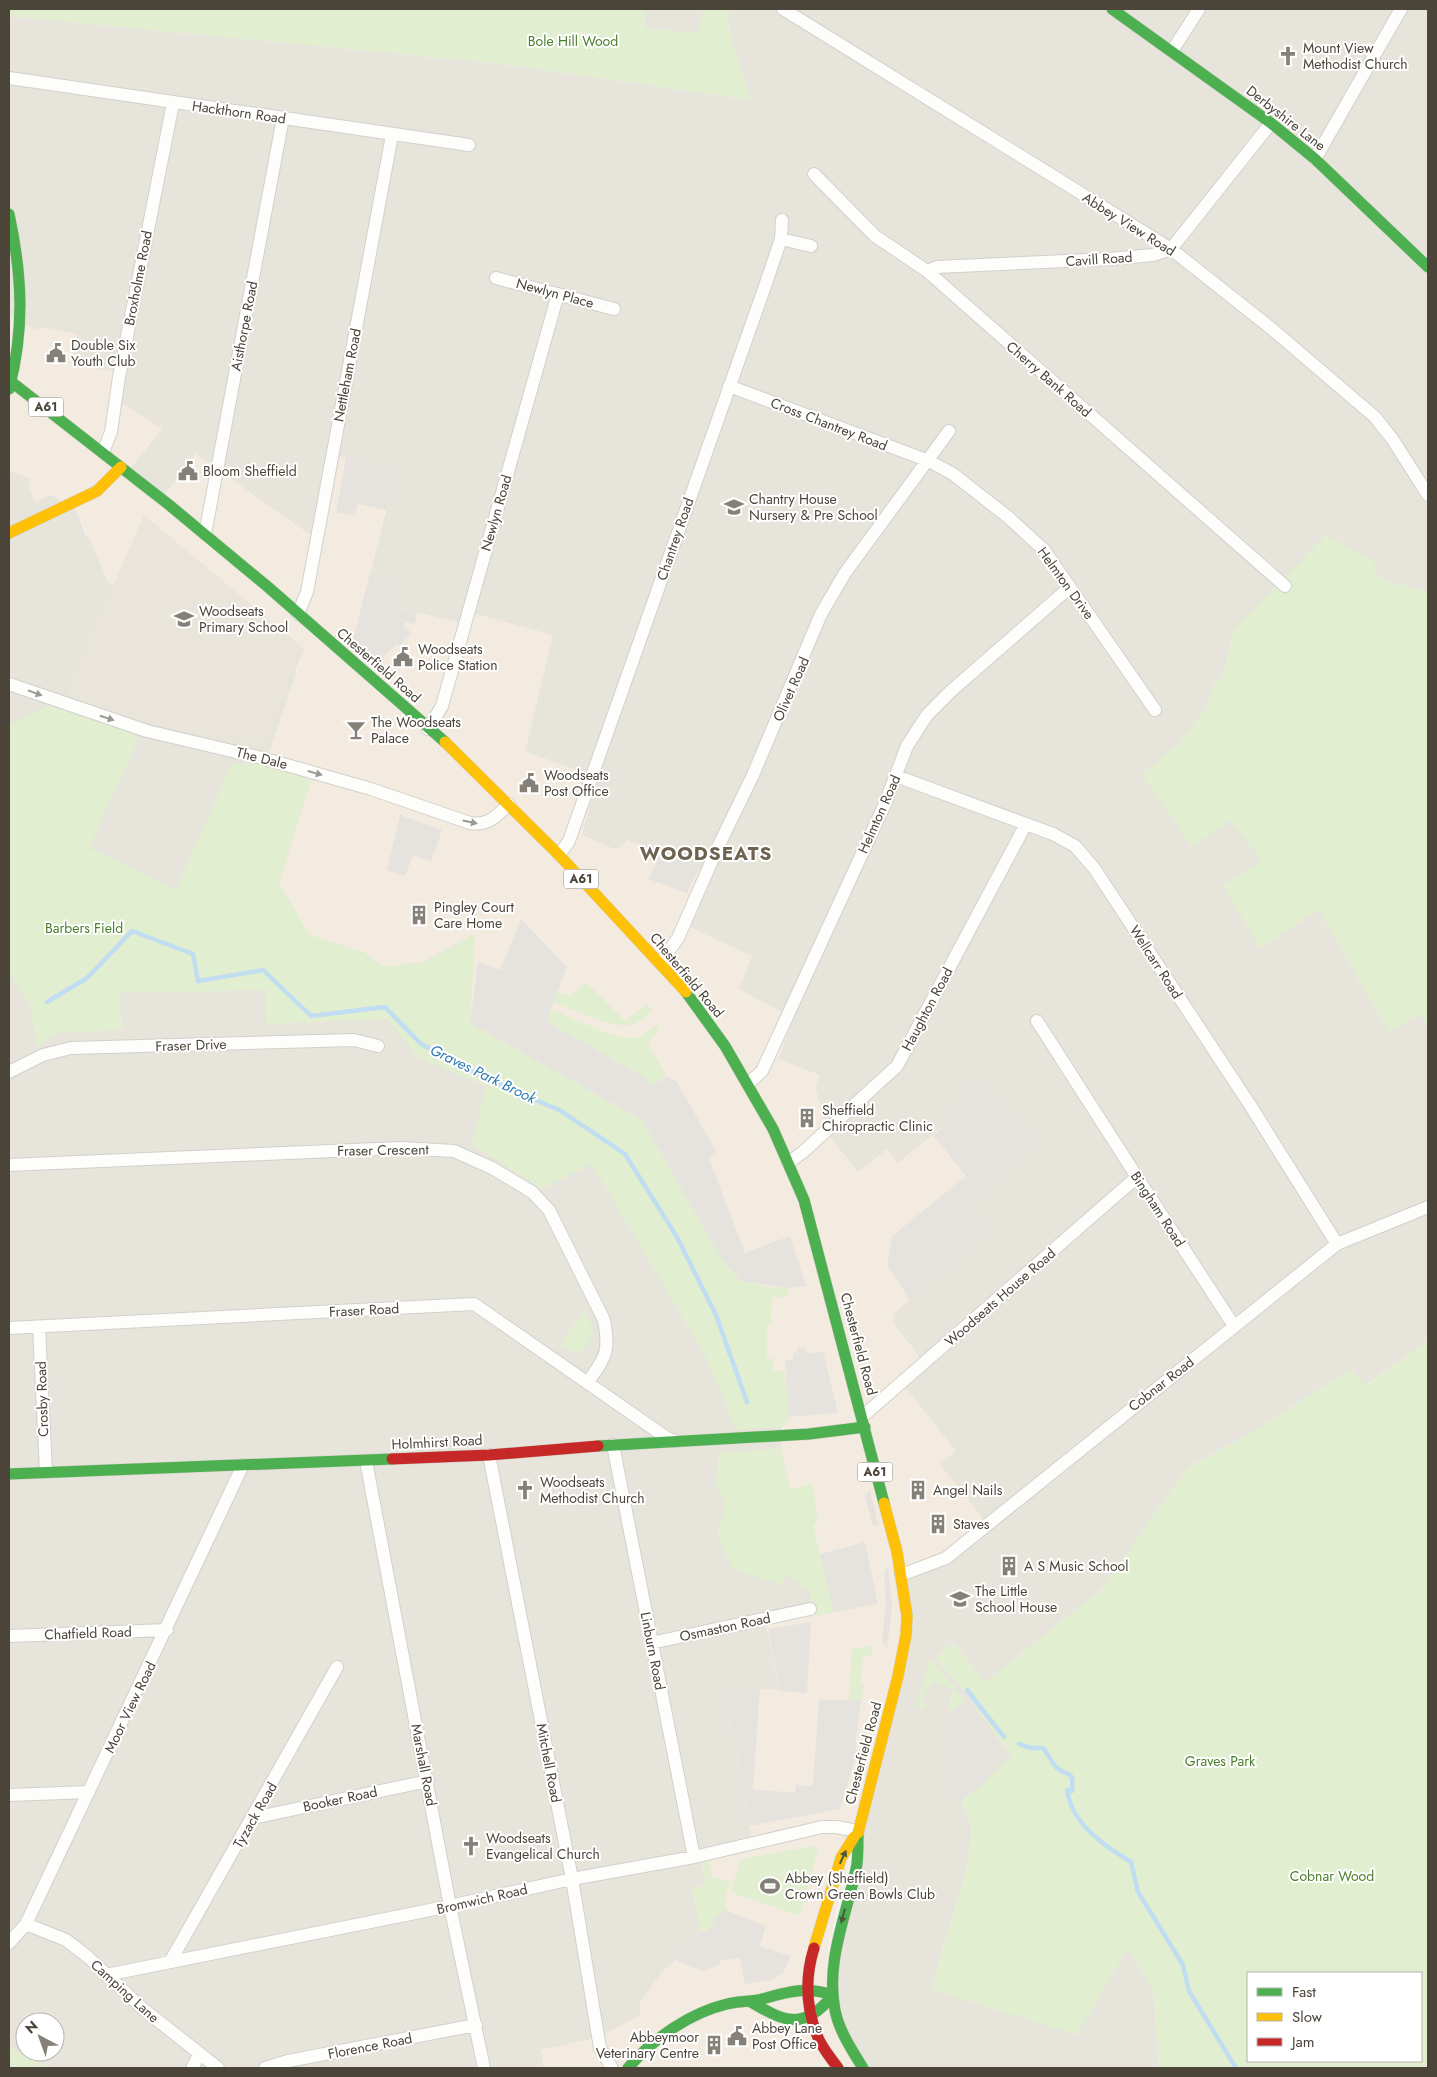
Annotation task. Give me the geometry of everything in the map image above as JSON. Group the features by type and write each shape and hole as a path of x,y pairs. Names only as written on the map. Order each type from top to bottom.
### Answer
{"main road":[{"name":"Derbyshire Lane","path":"1112,9 1271,122 1315,159 1428,267"},
{"path":"9,214 21,286 20,350 9,383"},
{"path":"9,344 21,332"},
{"name":"Chesterfield Road","path":"9,383 103,452 205,534 454,751 509,804 660,963 699,1010 748,1084 773,1129 809,1217 864,1422 901,1575 907,1616 906,1634 883,1740 858,1831 857,1862 832,1966 832,1995"},
{"path":"9,533 97,491 120,467"},
{"name":"Holmhirst Road","path":"9,1474 489,1455 613,1445 809,1434 864,1422"},
{"name":"Chesterfield Road","path":"806,1988 808,1967 841,1858 858,1831"},
{"path":"628,2068 651,2046 685,2023 727,2004 751,2002 787,1990 806,1988 814,1988 832,1995 818,2013 804,2019 771,2014 751,2002"},
{"name":"A61","path":"806,1988 812,2017 821,2044 838,2068"},
{"name":"A61","path":"832,1995 842,2030 863,2068"}],"street":[{"name":"Abbey View Road","path":"783,9 1171,249 1272,329 1375,417 1393,440 1428,495"},
{"path":"1172,51 1199,9"},
{"path":"1315,159 1401,9"},
{"name":"Hackthorn Road","path":"9,78 469,145"},
{"name":"Broxholme Road","path":"103,452 111,432 119,376 173,103"},
{"name":"Aisthorpe Road","path":"205,534 283,118"},
{"path":"1171,249 1271,122"},
{"name":"Nettleham Road","path":"298,614 307,592 392,135"},
{"name":"Cherry Bank Road","path":"814,174 875,236 895,252 926,271 1285,586"},
{"name":"Chantrey Road","path":"559,855 569,842 781,239 782,220"},
{"path":"781,239 810,246"},
{"name":"Cavill Road","path":"926,271 937,267 1109,259 1153,255 1171,249"},
{"name":"Newlyn Place","path":"496,278 614,309"},
{"name":"Newlyn Road","path":"428,729 442,706 558,294"},
{"name":"Cross Chantrey Road","path":"729,386 929,461"},
{"name":"Olivet Road","path":"660,963 678,938 717,849 753,775 821,614 845,572 929,461 949,431"},
{"name":"Helmton Drive","path":"929,461 953,474 1008,517 1044,550 1155,710"},
{"name":"Helmton Road","path":"748,1084 762,1071 896,776 907,746 927,715 951,691 1069,588"},
{"name":"The Dale","path":"9,684 147,731 262,758 371,789 470,823 485,823 492,820 509,804"},
{"name":"Wellcarr Road","path":"896,776 1053,834 1075,846 1094,868 1250,1105 1337,1244"},
{"name":"Haughton Road","path":"788,1163 804,1152 897,1066 1026,824"},
{"name":"Bingham Road","path":"1037,1021 1234,1326"},
{"name":"Fraser Drive","path":"9,1072 43,1055 71,1048 354,1040 378,1046"},
{"name":"Fraser Crescent","path":"9,1165 401,1148 438,1149 461,1154 518,1182 532,1192 549,1210 604,1320 608,1338 606,1355 588,1382"},
{"name":"Woodseats House Road","path":"864,1422 1137,1178"},
{"name":"Cobnar Road","path":"901,1575 946,1558 1337,1244 1428,1207"},
{"name":"Fraser Road","path":"9,1328 474,1304 667,1438 677,1442"},
{"name":"Crosby Road","path":"39,1327 46,1472"},
{"name":"Linburn Road","path":"613,1445 694,1856"},
{"name":"Mitchell Road","path":"489,1455 572,1879 600,2048 612,2068"},
{"name":"Marshall Road","path":"366,1461 428,1781 450,1906 484,2068"},
{"name":"Moor View Road","path":"9,1943 26,1924 243,1465"},
{"name":"Osmaston Road","path":"651,1643 804,1611 796,1599"},
{"name":"Chatfield Road","path":"9,1636 166,1630"},
{"name":"Tyzack Road","path":"170,1962 337,1667"},
{"name":"Booker Road","path":"253,1818 428,1781"},
{"path":"9,1795 89,1792"},
{"name":"Bromwich Road","path":"106,1975 450,1906 572,1879 694,1856 822,1827 858,1831"},
{"name":"Camping Lane","path":"26,1924 66,1940 142,2008 199,2055 218,2068"},
{"name":"Florence Road","path":"264,2068 288,2061 476,2025"},
{"path":"192,2068 199,2055"}],"shaded area":[{"path":"645,9 1428,9 1428,592 1389,582 1377,575 1233,630 1225,671 1214,686 1207,708 1177,745 1142,775 1230,820 1263,860 1260,948 1319,909 1389,1032 1420,1013 1428,1026 1428,1341 1364,1386 1351,1369 1250,1434 1188,1467 1102,1589 985,1683 954,1643 936,1657 968,1695 1012,1757 961,1801 972,1827 967,1868 931,1989 1128,1948 1153,1989 1159,2068 855,2068 827,2014 903,1586 939,1464 955,1451 905,1387 917,1353 894,1325 893,1314 991,1226 972,1207 1035,1138 977,1076 947,1122 933,1135 898,1163 858,1173 828,1134 815,1087 778,1060 793,1019 738,989 616,850 582,835 597,777 525,752 465,624 390,606 370,573 386,510 364,462 332,456 317,540 196,454 162,499 127,472 162,429 118,401 117,372 71,364 36,330 9,315 9,16 502,64 750,100 644,28"},
{"path":"9,315 36,330 44,327 77,334 72,364 117,372 118,401 162,429 127,472 163,499 196,454 316,540 332,455 395,468 370,573 396,579 390,606 465,624 468,612 553,635 525,752 597,777 582,835 616,850 628,840 705,873 683,924 752,956 739,989 793,1019 778,1059 820,1075 815,1087 828,1134 857,1173 887,1149 898,1163 933,1135 947,1122 977,1076 1035,1138 972,1207 991,1226 983,1233 984,1237 893,1314 894,1326 917,1353 925,1371 905,1387 956,1451 940,1464 987,1524 946,1558 901,1575 907,1616 828,1948 855,2068 544,2068 541,2050 598,2038 641,2015 640,2003 662,1972 676,1960 692,1935 707,1931 706,1885 702,1860 753,1842 725,1692 760,1689 780,1690 765,1619 810,1609 834,1612 813,1524 811,1483 790,1490 781,1448 784,1427 785,1371 773,1371 767,1359 767,1325 771,1325 772,1297 470,1023 474,934 422,962 384,967 363,952 309,935 279,883 311,780 265,764 304,649 144,515 114,585 108,582 77,511 51,495 35,502 28,486 31,479 9,470"},
{"path":"346,458 395,468 386,510 358,504 355,516 336,512"},
{"path":"9,470 31,479 77,511 86,536 144,515 304,649 295,672 741,1281 834,1612 765,1619 780,1691 760,1689 725,1692 753,1843 702,1860 706,1885 707,1931 692,1935 676,1960 662,1972 640,2003 641,2015 598,2038 541,2050 544,2068 48,2068 36,2062 65,2062 65,2012 15,2012 15,2051 9,2048"},
{"name":"Woodseats Primary School","path":"144,515 301,646 265,745 152,725 66,694"},
{"path":"370,573 396,579 390,606 417,613 415,624 406,622 403,625 412,633 399,646 396,644 378,663 353,640"},
{"name":"Pingley Court Care Home","path":"400,815 442,830 431,862 413,855 405,876 387,870"},
{"path":"648,848 698,870 687,893 648,879 656,863 644,857"},
{"path":"521,919 567,967 547,1018 551,1024 644,1077 652,1086 667,1076 677,1082 717,1153 709,1158 745,1253 790,1236 806,1286 788,1288 741,1281 723,1261 642,1120 470,1023 478,961 500,970"},
{"path":"977,1076 1035,1138 972,1207 991,1226 983,1233 984,1237 910,1300 887,1265 892,1236 966,1176 934,1136 947,1122"},
{"path":"797,1348 804,1348 809,1353 822,1352 823,1350 838,1413 789,1417 785,1360 793,1360 793,1353 797,1353"},
{"path":"870,1489 879,1527 872,1524 865,1496"},
{"path":"865,1542 878,1604 834,1612 820,1554"},
{"path":"888,1565 892,1607 887,1648 882,1641 886,1605 884,1574"},
{"path":"811,1622 807,1693 780,1691 768,1629"},
{"path":"760,1689 753,1789 795,1793 796,1785 813,1786 819,1699 861,1701 856,1739 856,1756 840,1809 750,1826 725,1692"},
{"path":"965,1701 1005,1753 983,1770 990,1778 961,1801 943,1779 948,1774 941,1765 958,1752 951,1744 960,1736 956,1731 949,1729 956,1708"},
{"path":"726,1910 766,1926 760,1946 791,1956 783,1973 771,1980 745,1984 740,1958 720,1961 720,1965 702,1971 676,1960 692,1935 707,1931 714,1923 714,1919"}],"green space":[{"name":"Bole Hill Wood","path":"9,9 645,9 644,28 697,33 704,9 729,9 730,32 751,100 502,64 9,16"},
{"path":"1326,535 1374,561 1377,575 1389,582 1428,592 1428,1026 1420,1013 1389,1032 1319,909 1260,948 1223,885 1262,860 1230,820 1192,847 1142,775 1177,745 1207,708 1214,686 1225,671 1233,630"},
{"name":"Barbers Field","path":"49,705 140,735 89,848 176,890 232,764 265,764 311,780 279,883 309,935 363,952 384,967 422,962 475,934 470,1023 642,1120 723,1261 760,1286 788,1288 788,1297 772,1297 771,1325 767,1325 767,1358 773,1359 773,1371 785,1371 789,1417 784,1427 736,1430 706,1357 592,1164 541,1189 472,1144 486,1086 417,1057 388,1019 266,1024 266,990 120,993 122,1030 57,1033 37,1047 30,1005 11,977 9,978 9,724"},
{"path":"586,982 625,1021 647,1004 653,1010 637,1023 622,1025 602,1021 553,1002 557,992 570,996"},
{"path":"554,1010 609,1034 621,1037 640,1037 656,1025 659,1029 648,1043 667,1076 652,1086 644,1077 551,1024 547,1018 549,1011"},
{"path":"584,1310 594,1333 585,1348 576,1353 560,1345"},
{"name":"Graves Park","path":"1428,1341 1428,2068 1159,2068 1153,1989 1128,1948 1077,2035 931,1989 967,1868 972,1827 961,1801 1012,1757 968,1695 936,1657 954,1643 985,1683 1102,1589 1188,1467 1250,1434 1351,1369 1365,1386"},
{"path":"781,1448 790,1490 812,1483 818,1522 813,1524 834,1612 815,1616 809,1591 785,1574 783,1585 733,1570 720,1543 718,1528 724,1511 723,1497 716,1484 719,1453"},
{"path":"872,1645 871,1656 863,1657 860,1683 865,1683 861,1701 849,1700 852,1649"},
{"path":"930,1658 965,1701 955,1711 948,1709 953,1689 932,1682 930,1690 925,1689 922,1702 926,1703 925,1708 921,1709 917,1706"},
{"name":"Abbey (Sheffield) Crown Green Bowls Club","path":"816,1846 818,1849 801,1913 797,1915 730,1892 741,1859"},
{"path":"709,1859 712,1877 731,1881 726,1894 726,1910 714,1919 715,1923 707,1931 701,1933 692,1888 706,1885 702,1860"},
{"path":"9,2048 15,2051 15,2062 36,2062 48,2068 9,2068"}],"waterway":[{"name":"Graves Park Brook","path":"47,1002 87,978 132,931 193,954 198,981 263,970 311,1016 385,1007 421,1044 488,1079 561,1111 625,1154 677,1237 716,1315 747,1402"},
{"name":"Graves Park Brook","path":"967,1690 1004,1737"},
{"name":"Graves Park Brook","path":"1019,1744 1031,1748 1043,1748 1053,1764 1071,1776 1072,1791 1067,1790 1075,1813 1100,1841 1131,1862 1138,1892 1183,1965 1189,1991 1236,2068"}],"traffic: fast":[{"path":"1112,9 1271,123 1315,159 1428,267"},
{"path":"9,214 17,258 20,302 18,345 9,389"},
{"path":"9,380 168,504 268,587 445,742"},
{"path":"686,992 725,1046 773,1129 804,1200 884,1503"},
{"path":"598,1446 809,1434 865,1427"},
{"path":"9,1474 392,1459"},
{"path":"858,1833 857,1864 835,1954 833,1991 835,2010 840,2025 846,2040 863,2068"},
{"path":"628,2068 660,2037 686,2021 713,2008 806,1990 833,1995 813,2014 795,2020 775,2015 751,2002"}],"traffic: slow":[{"path":"9,533 97,491 121,467"},
{"path":"445,742 559,855 686,992"},
{"path":"858,1833 898,1676 906,1635 907,1616 897,1552 884,1503"},
{"path":"814,1948 841,1858 854,1837"}],"traffic: jam":[{"path":"392,1459 489,1455 598,1446"},
{"path":"814,1948 808,1981 811,2014 819,2039 838,2068"}],"place":[{"name":"Mount View Methodist Church","path":"1288,56"},
{"name":"Double Six Youth Club","path":"56,353"},
{"name":"Bloom Sheffield","path":"188,471"},
{"name":"Chantry House Nursery & Pre School","path":"734,507"},
{"name":"Woodseats Primary School","path":"184,619"},
{"name":"Woodseats Police Station","path":"403,657"},
{"name":"The Woodseats Palace","path":"356,730"},
{"name":"Woodseats Post Office","path":"529,783"},
{"name":"Pingley Court Care Home","path":"419,915"},
{"name":"Sheffield Chiropractic Clinic","path":"807,1118"},
{"name":"Woodseats Methodist Church","path":"525,1490"},
{"name":"Angel Nails","path":"918,1490"},
{"name":"Staves","path":"938,1524"},
{"name":"A S Music School","path":"1009,1566"},
{"name":"The Little School House","path":"960,1599"},
{"name":"Woodseats Evangelical Church","path":"471,1846"},
{"name":"Abbey (Sheffield) Crown Green Bowls Club","path":"770,1886"},
{"name":"Abbey Lane Post Office","path":"737,2036"},
{"name":"Abbeymoor Veterinary Centre","path":"714,2045"}],"district":[{"name":"WOODSEATS","path":"706,853"}],"park label":[{"name":"Cobnar Wood","path":"1332,1876"}]}
